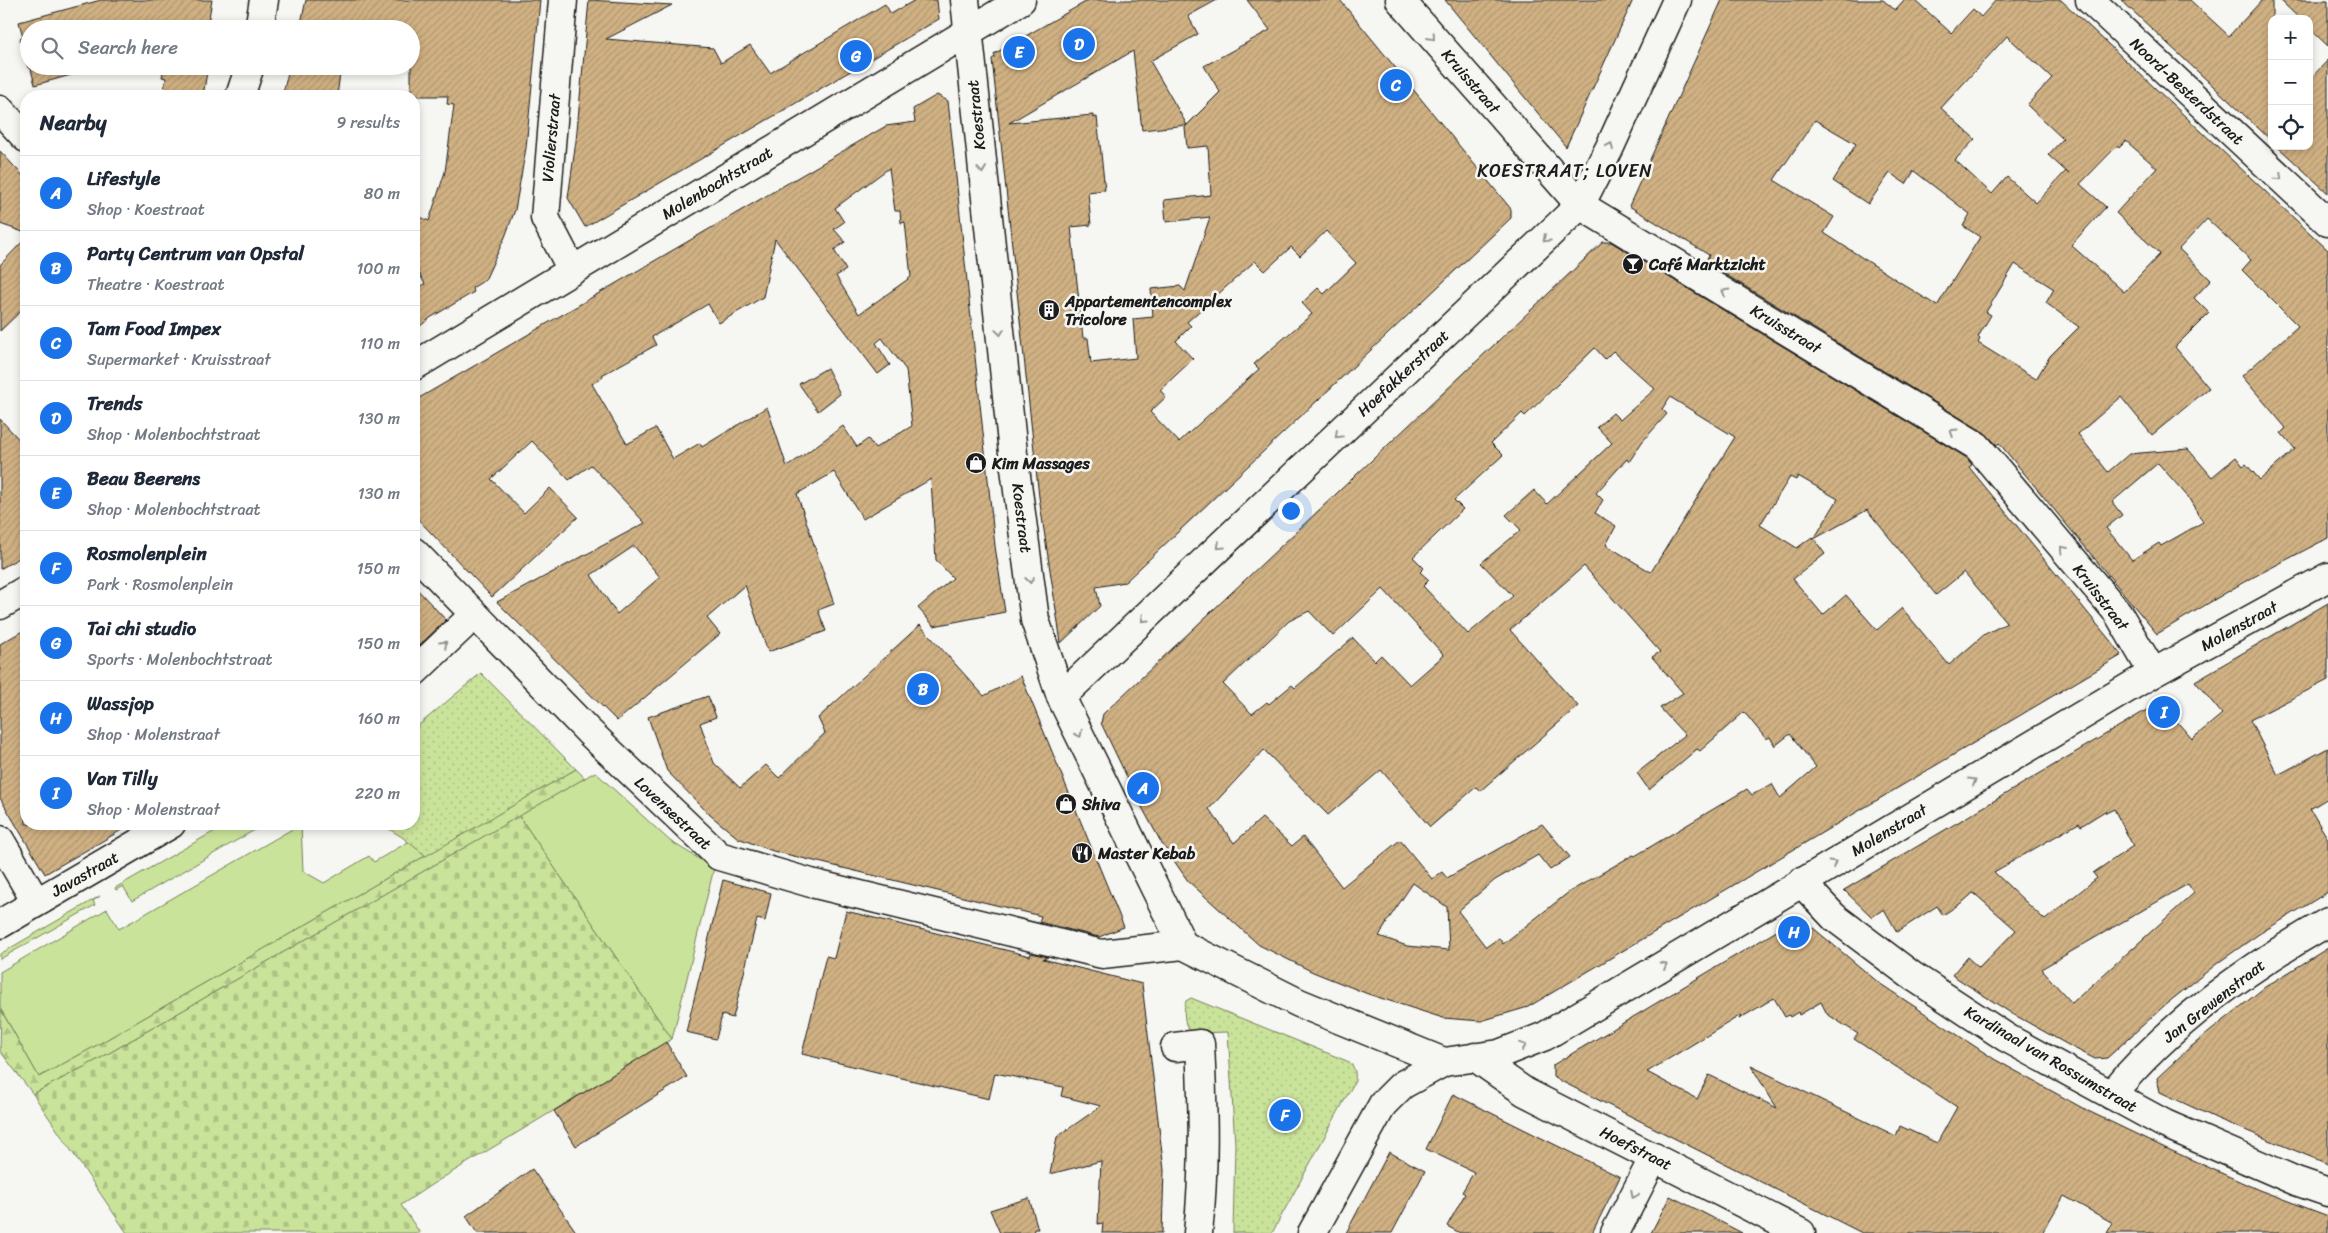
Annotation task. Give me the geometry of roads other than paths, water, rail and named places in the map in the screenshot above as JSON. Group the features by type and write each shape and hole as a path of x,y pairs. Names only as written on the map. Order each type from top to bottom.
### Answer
{"street":[{"path":"261,20 264,0"},
{"name":"Violierstraat","path":"562,0 545,218 572,270"},
{"name":"Koestraat","path":"964,0 1013,453 1035,620 1061,697 1183,945"},
{"name":"Molenbochtstraat","path":"420,362 1021,0"},
{"name":"Kruisstraat","path":"1400,0 1580,205 1977,446 2118,613 2153,674"},
{"name":"Hoefakkerstraat","path":"1061,697 1580,205 1609,149 1677,0"},
{"name":"Noord-Besterdstraat","path":"2090,0 2328,222"},
{"path":"242,90 247,75"},
{"path":"0,110 20,132"},
{"name":"Lovensestraat","path":"420,558 660,802 719,856 821,886 1102,954 1183,945"},
{"name":"Molenstraat","path":"1444,1062 1499,1054 1544,1036 2153,674 2328,577"},
{"path":"0,605 20,593"},
{"path":"420,666 474,615"},
{"name":"Javastraat","path":"0,924 161,830"},
{"path":"0,840 36,902"},
{"name":"Kardinaal van Rossumstraat","path":"1801,882 1834,917 1911,975 2007,1038 2165,1124 2296,1181 2328,1192"},
{"name":"Jan Grewenstraat","path":"2111,1094 2131,1070 2203,1005 2260,963 2328,922"},
{"path":"1183,945 1299,1003 1444,1062"},
{"path":"1175,1047 1200,1044 1204,1155 1198,1233"},
{"name":"Hoefstraat","path":"1476,1057 1525,1092 1801,1233"},
{"path":"1312,1233 1383,1104 1402,1085 1444,1062"},
{"path":"1615,1233 1654,1157"}],"place":[{"name":"Trends","path":"1079,44"},
{"name":"Beau Beerens","path":"1019,52"},
{"name":"Tai chi studio","path":"856,56"},
{"name":"Tam Food Impex","path":"1396,85"},
{"name":"Café Marktzicht","path":"1633,264"},
{"name":"Appartementencomplex Tricolore","path":"1049,310"},
{"name":"Kim Massages","path":"976,463"},
{"name":"Party Centrum van Opstal","path":"923,689"},
{"name":"Van Tilly","path":"2164,712"},
{"name":"Lifestyle","path":"1143,788"},
{"name":"Shiva","path":"1066,804"},
{"name":"Master Kebab","path":"1082,853"},
{"name":"Wassjop","path":"1794,932"},
{"name":"Rosmolenplein","path":"1285,1115"}],"district":[{"name":"KOESTRAAT; LOVEN","path":"1565,171"}]}
